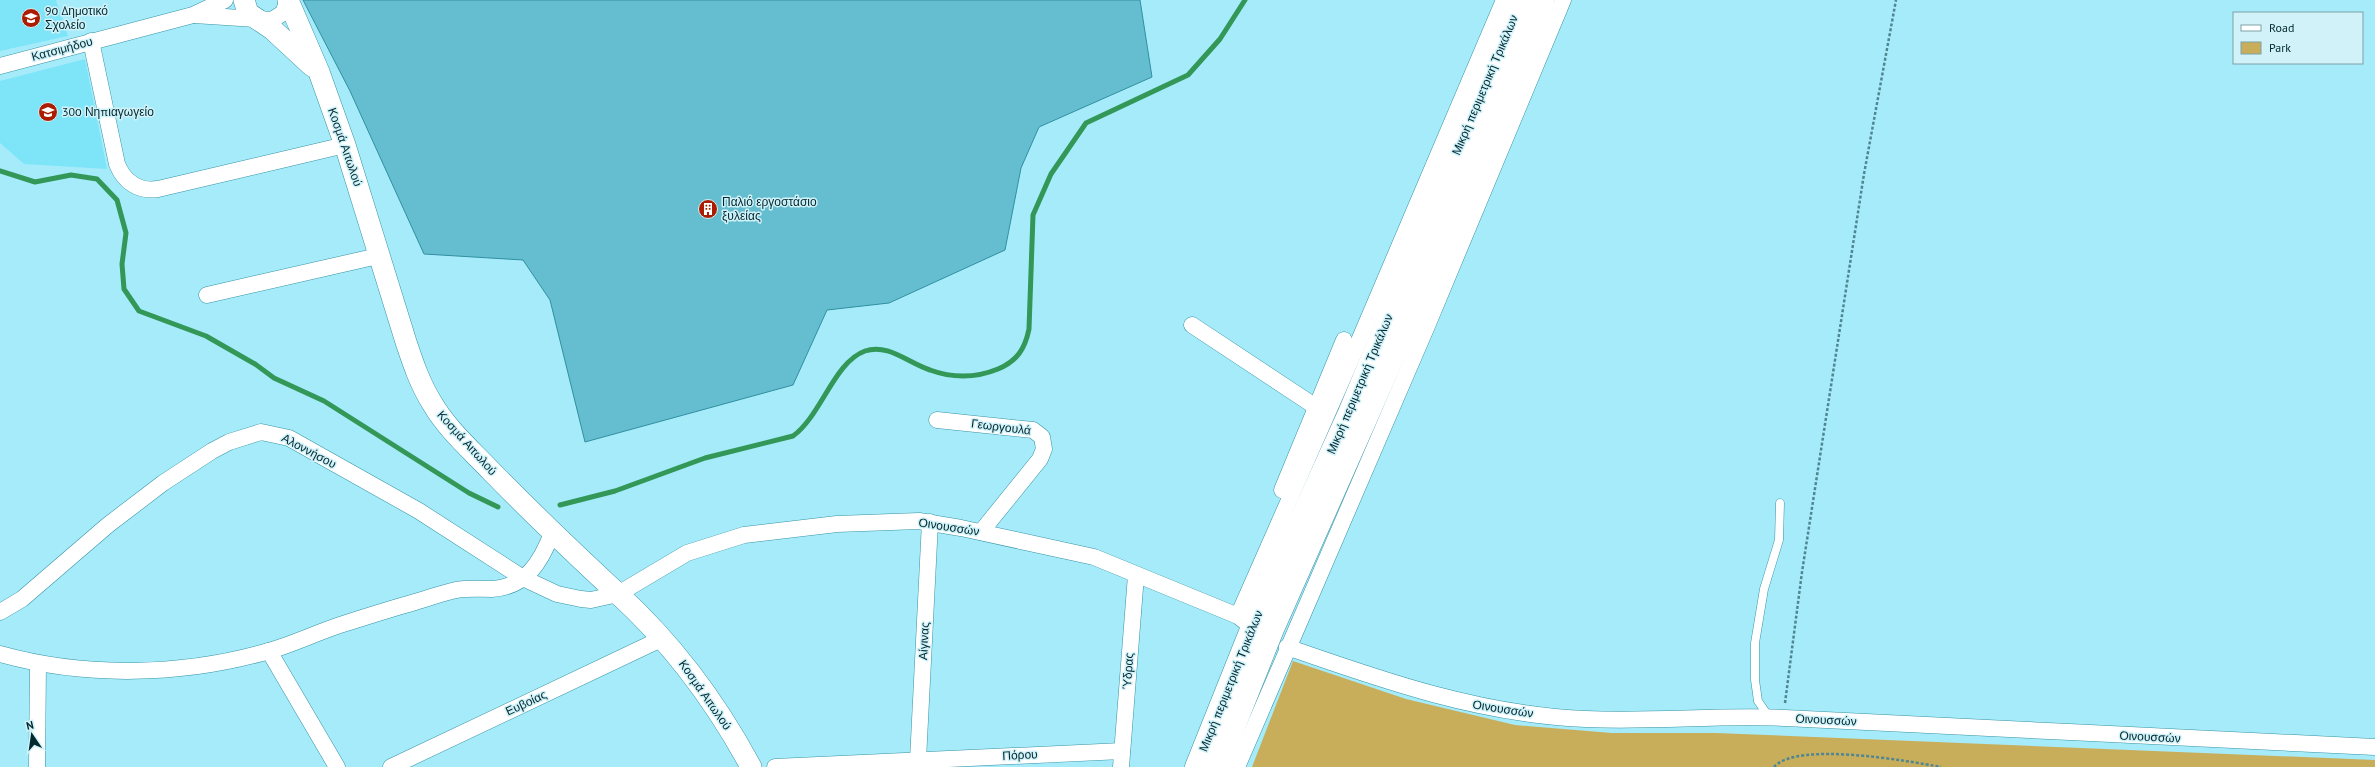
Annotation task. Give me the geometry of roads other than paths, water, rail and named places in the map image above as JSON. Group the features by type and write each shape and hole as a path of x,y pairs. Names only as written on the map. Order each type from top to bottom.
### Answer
{"main road":[{"name":"Μικρή περιμετρική Τρικάλων","path":"1196,767 1241,619 1349,413 1522,0"},
{"name":"Μικρή περιμετρική Τρικάλων","path":"1218,767 1273,629 1428,279 1543,0"}],"street":[{"path":"193,15 225,0"},
{"path":"244,0 248,13 272,29 319,72"},
{"path":"193,15 266,21 278,18 283,13 288,0"},
{"name":"Κοσμά Αιτωλού","path":"288,0 319,72 345,146 378,256 416,371 432,403 454,432 552,533 618,594 692,673 720,713 751,767"},
{"path":"1241,619 1504,0"},
{"path":"1237,767 1287,647 1427,326 1563,0"},
{"name":"Κατσιμήδου","path":"0,66 193,15"},
{"path":"91,41 117,164 124,176 139,187 158,189 345,146"},
{"path":"207,295 378,256"},
{"path":"1192,324 1316,407"},
{"path":"1241,619 1316,407 1344,340"},
{"name":"Γεωργουλά","path":"937,420 1022,428 1033,430 1042,437 1044,443 1040,459 981,532"},
{"name":"Αλοννήσου","path":"0,612 22,599 74,552 163,483 212,451 229,442 261,432 289,438 420,511 523,578 557,594 592,600 618,594"},
{"name":"Οινουσσών","path":"618,594 687,553 744,536 837,524 930,522 1094,557 1241,619"},
{"name":"Αίγινας","path":"918,760 930,522"},
{"path":"0,654 38,664 90,670 138,670 193,666 269,651 341,625 456,590 507,587 523,578 537,566 552,533"},
{"name":"Ύδρας","path":"1121,767 1136,575"},
{"name":"Ευβοίας","path":"391,767 661,639"},
{"name":"Οινουσσών","path":"1287,647 1365,674 1447,699 1533,714 1584,720 1776,717 2375,747"},
{"path":"269,651 337,767"},
{"path":"37,767 38,664"},
{"name":"Πόρου","path":"774,767 1122,751"}],"lane":[{"path":"1776,717 1758,701 1755,680 1755,643 1764,589 1779,540 1780,503"}],"waterway":[{"path":"560,505 615,491 705,458 793,436 812,416 836,377 845,366 854,357 865,351 873,349 890,352 938,373 955,376 981,374 1005,366 1019,354 1025,343 1029,329 1033,215 1051,174 1086,123 1188,75 1220,39 1245,0"},
{"path":"0,171 35,182 71,175 97,179 117,200 126,233 122,264 124,289 139,311 206,336 255,364 274,378 324,401 469,493 498,507"}],"place":[{"name":"9ο Δημοτικό Σχολείο","path":"31,18"},
{"name":"30ο Νηπιαγωγείο","path":"48,112"},
{"name":"Παλιό εργοστάσιο ξυλείας","path":"708,209"}]}
